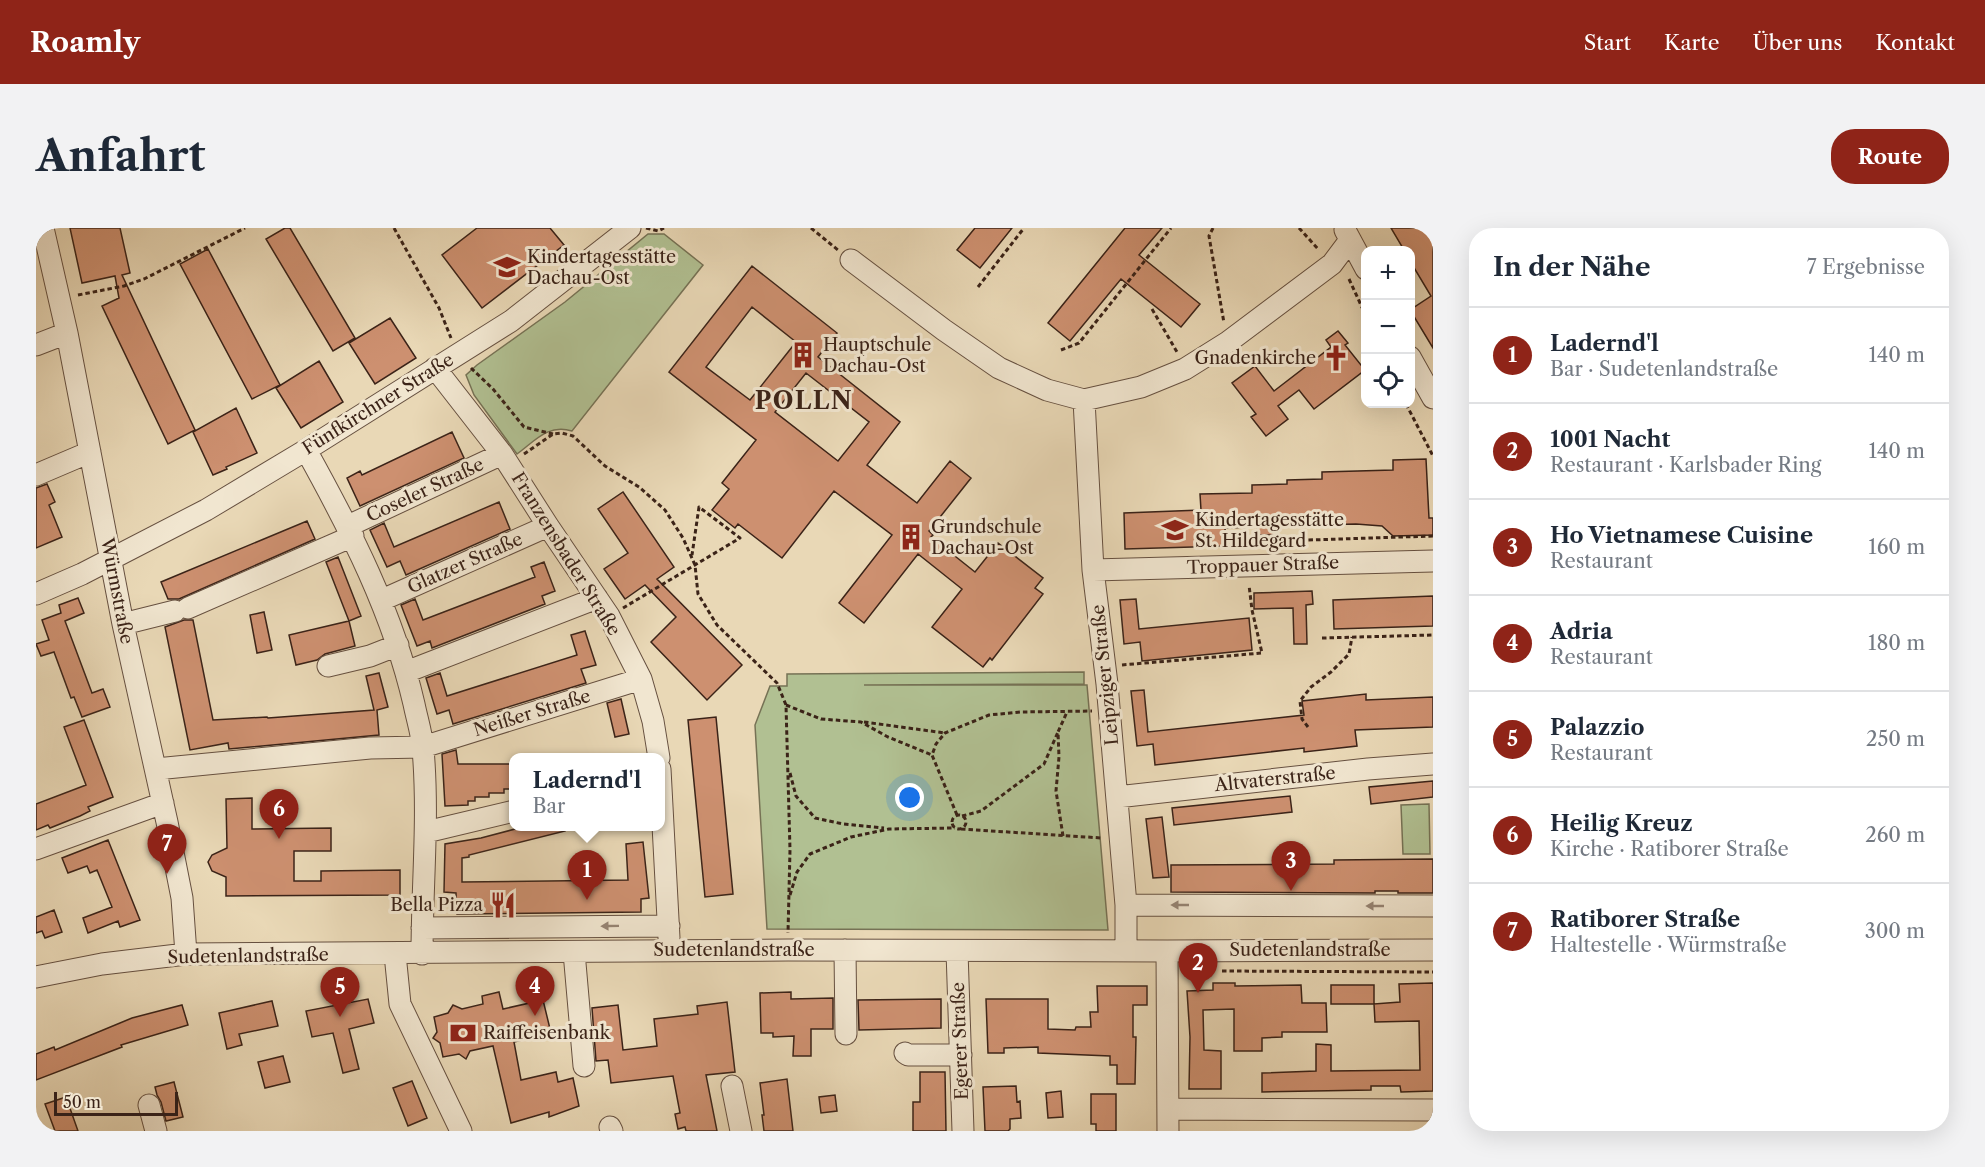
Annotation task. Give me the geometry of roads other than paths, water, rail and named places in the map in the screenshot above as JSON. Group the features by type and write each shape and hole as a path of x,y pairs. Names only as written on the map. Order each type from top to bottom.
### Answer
{"street":[{"name":"Würmstraße","path":"43,228 67,333 123,624 182,898 186,954"},
{"name":"Fünfkirchner Straße","path":"36,594 82,574 206,510 306,450 512,321 630,228"},
{"path":"1347,234 1361,261"},
{"path":"851,260 999,368 1047,390 1084,400 1141,387 1185,369 1228,342 1332,264 1347,234"},
{"path":"36,345 67,333"},
{"path":"1421,365 1433,398"},
{"name":"Franzensbader Straße","path":"435,368 505,458 609,616 641,679 653,721 658,753"},
{"name":"Leipziger Straße","path":"1084,400 1093,570 1105,666 1126,905 1126,951"},
{"path":"306,450 351,531 382,600 406,672 423,747 426,832 422,954"},
{"path":"36,475 90,452"},
{"name":"Coseler Straße","path":"123,624 182,609 505,458"},
{"name":"Glatzer Straße","path":"382,600 548,526"},
{"name":"Troppauer Straße","path":"1093,570 1433,561"},
{"path":"406,672 597,598"},
{"path":"327,666 370,656 398,645"},
{"name":"Neißer Straße","path":"156,769 370,748 423,747 641,679"},
{"name":"Altvaterstraße","path":"1116,796 1433,764"},
{"path":"36,849 163,803"},
{"path":"426,832 509,812"},
{"name":"Franzensbader Straße","path":"664,831 669,951"},
{"path":"1126,905 1433,906"},
{"path":"422,928 669,926"},
{"name":"Sudetenlandstraße","path":"36,977 102,964 186,954 788,950 1433,950"},
{"path":"845,950 846,1034"},
{"name":"Egerer Straße","path":"957,951 963,1131"},
{"path":"1167,951 1168,1131"},
{"path":"574,952 584,1066"},
{"path":"395,954 400,1004 460,1131"},
{"path":"905,1053 908,1055 961,1055"},
{"path":"732,1086 741,1131"},
{"path":"149,1105 156,1131"},
{"path":"1168,1109 1433,1110"}],"place":[{"name":"Kindertagesstätte Dachau-Ost","path":"507,267"},
{"name":"Hauptschule Dachau-Ost","path":"803,355"},
{"name":"Gnadenkirche","path":"1336,358"},
{"name":"Kindertagesstätte St. Hildegard","path":"1175,530"},
{"name":"Grundschule Dachau-Ost","path":"911,537"},
{"name":"Heilig Kreuz","path":"279,839"},
{"name":"Ratiborer Straße","path":"167,874"},
{"name":"Ho Vietnamese Cuisine","path":"1291,891"},
{"name":"Ladernd'l","path":"587,900"},
{"name":"Bella Pizza","path":"503,905"},
{"name":"1001 Nacht","path":"1198,993"},
{"name":"Adria","path":"535,1016"},
{"name":"Palazzio","path":"340,1017"},
{"name":"Raiffeisenbank","path":"463,1033"}],"district":[{"name":"POLLN","path":"804,400"}]}
